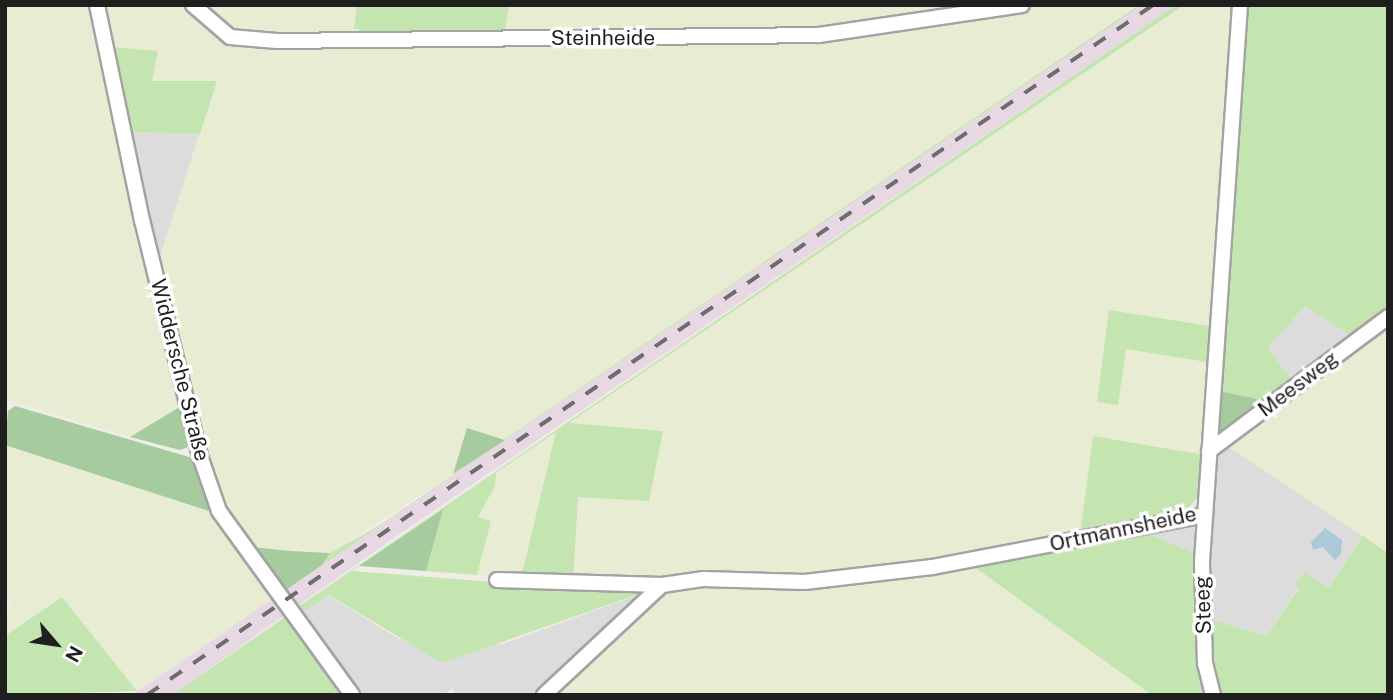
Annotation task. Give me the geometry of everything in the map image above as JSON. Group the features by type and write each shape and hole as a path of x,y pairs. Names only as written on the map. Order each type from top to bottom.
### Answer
{"street":[{"name":"Widdersche Straße","path":"97,5 142,220 200,456 218,508 352,695"},
{"name":"Steinheide","path":"193,5 230,37 290,41 819,35 1022,5"},
{"name":"Ortmannsheide","path":"498,580 662,585 703,579 805,582 932,567 1205,515 1240,5"},
{"name":"Meesweg","path":"1209,451 1388,317"},
{"name":"Steeg","path":"1205,515 1203,618 1213,695"},
{"path":"544,695 662,585"}],"shaded area":[{"path":"1142,5 1176,5 388,542 172,695 132,695"},
{"path":"129,132 200,134 157,266"},
{"path":"1305,306 1353,337 1295,384 1268,348"},
{"path":"1225,444 1363,536 1329,588 1304,572 1296,586 1299,587 1266,636 1206,618 1214,456"},
{"path":"1196,521 1199,555 1141,531"},
{"path":"656,588 536,695 456,695 453,688 443,695 360,695 302,613 328,595 399,639 503,644"}],"green space":[{"path":"5,5 92,5 183,405 130,437 5,399"},
{"path":"103,5 190,5 222,32 223,41 234,43 820,38 1042,5 1139,5 505,440 467,428 453,474 330,553 252,547 220,501 157,266 216,81 151,81 111,47"},
{"path":"199,5 357,5 353,37 236,34"},
{"path":"357,5 509,5 504,36 357,37 359,29 354,29"},
{"path":"509,5 997,5 820,32 504,36"},
{"path":"1142,5 286,590 322,565 330,553 377,527"},
{"path":"1176,5 1184,5 569,423 663,431 649,501 578,497 573,580 521,578 556,432 496,473 495,486 478,517 491,521 477,575 426,571 442,509 352,571 519,584 656,588 442,663 329,595 302,613 298,607"},
{"path":"1184,5 1235,5 1216,327 1109,310 1118,405 1126,349 1213,363 1204,455 1080,536 851,574 573,580 578,496 663,432 568,424"},
{"path":"1243,5 1388,5 1388,313 1353,337 1305,306 1268,348 1295,384 1271,402 1220,391"},
{"path":"111,47 158,51 152,81 217,81 200,134 129,132"},
{"path":"1109,310 1216,327 1213,363 1126,349 1118,405 1097,402"},
{"path":"1388,323 1388,553 1225,444"},
{"path":"1220,391 1271,402 1220,435 1216,431"},
{"path":"183,405 194,445 180,450 130,437"},
{"path":"15,406 199,460 215,513 5,445 8,411"},
{"path":"467,428 505,440 453,474"},
{"path":"557,432 521,578 477,575 491,522 478,518 495,486 496,473"},
{"path":"1093,436 1204,455 1201,494 1186,511 1172,516 1080,536"},
{"path":"5,445 215,513 275,597 137,691 62,597 5,636 5,614 11,605 5,599"},
{"path":"443,509 426,571 359,566"},
{"path":"1141,531 1199,555 1209,695 1152,695 970,564"},
{"path":"1363,536 1388,553 1388,695 1215,695 1206,618 1266,636 1299,588 1295,585 1304,572 1329,588"},
{"path":"252,547 330,553 322,565 286,590"},
{"path":"970,564 1152,695 548,695 652,599 673,588"},
{"path":"62,597 137,691 5,695 5,636"},
{"path":"288,615 349,695 172,695"}],"water":[{"path":"1325,528 1342,540 1341,554 1335,560 1323,547 1313,550 1311,542"}],"railway":[{"path":"147,695 1153,5"}]}
